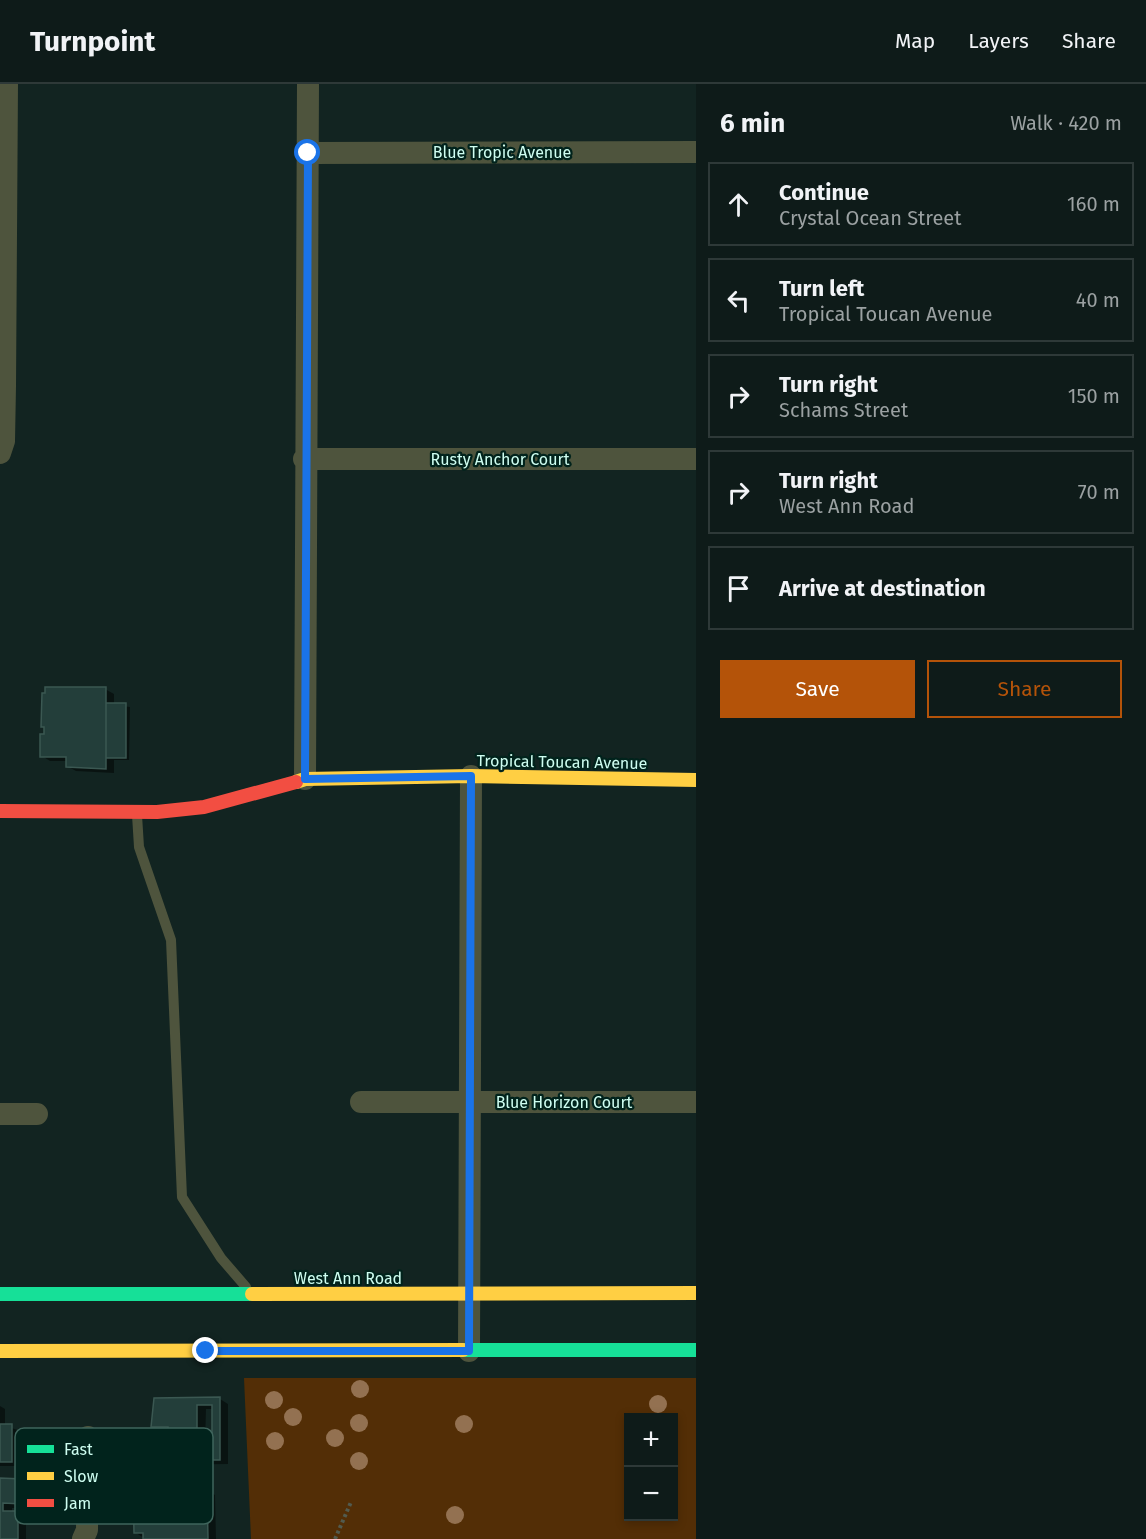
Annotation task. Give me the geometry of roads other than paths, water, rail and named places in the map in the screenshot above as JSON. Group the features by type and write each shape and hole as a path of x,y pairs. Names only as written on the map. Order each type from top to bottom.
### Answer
{"main road":[{"name":"Tropical Toucan Avenue","path":"0,811 137,812 204,807 305,779 471,776 696,780"},
{"name":"West Ann Road","path":"0,1294 696,1293"},
{"path":"0,1351 696,1350"}],"street":[{"path":"0,453 4,441 5,386 6,84"},
{"path":"305,779 304,459 308,84"},
{"name":"Blue Tropic Avenue","path":"308,153 696,152"},
{"name":"Rusty Anchor Court","path":"304,459 696,459"},
{"path":"469,1351 471,776"},
{"name":"Blue Horizon Court","path":"360,1102 696,1102"},
{"path":"0,1114 37,1114"},
{"path":"83,1539 87,1524"}],"lane":[{"path":"137,812 139,847 171,940 182,1197 221,1258 253,1295"}]}
